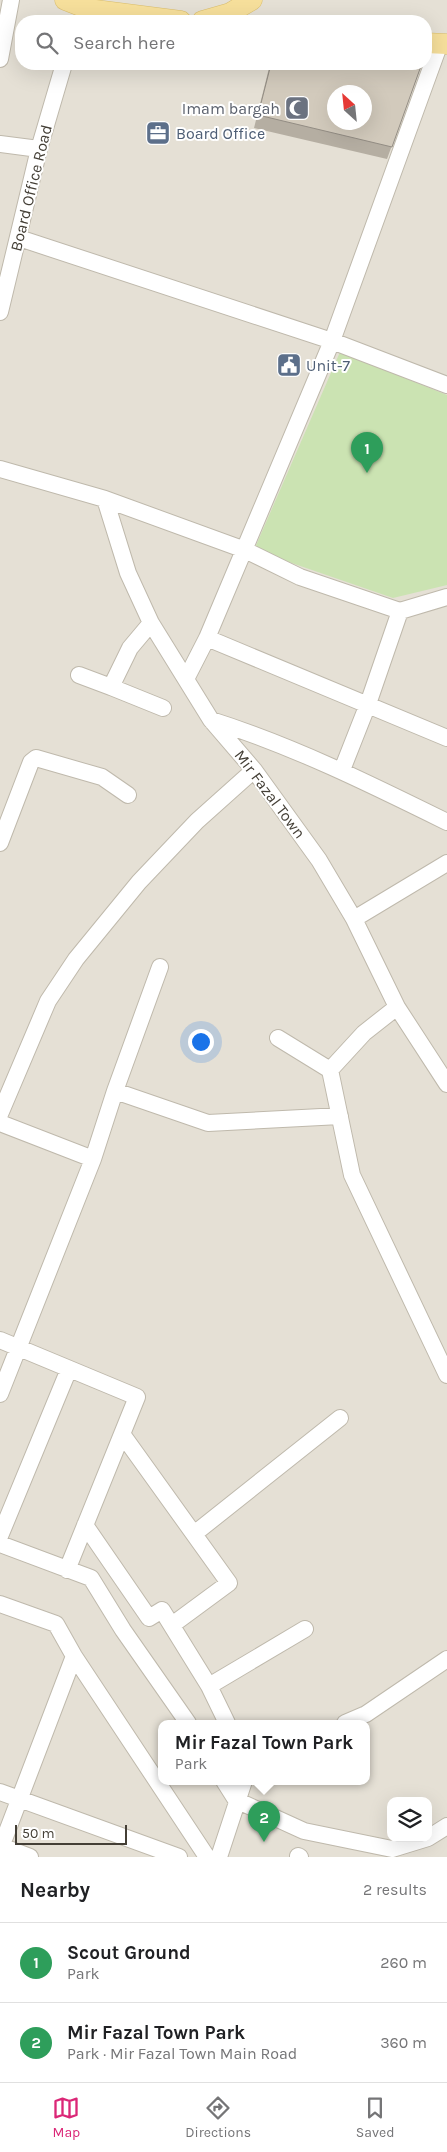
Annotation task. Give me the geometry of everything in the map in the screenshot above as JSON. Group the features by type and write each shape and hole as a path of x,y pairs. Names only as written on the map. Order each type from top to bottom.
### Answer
{"main road":[{"path":"65,0 85,15"},
{"path":"223,15 252,0"}],"street":[{"path":"0,59 11,0"},
{"path":"432,60 438,43"},
{"name":"Board Office Road","path":"0,312 39,150 62,70"},
{"path":"186,679 208,638 332,341 428,70"},
{"path":"0,144 39,150"},
{"path":"19,238 332,341 447,385"},
{"path":"0,469 105,499 245,550 300,577 400,611 447,597"},
{"name":"Mir Fazal Town","path":"105,499 128,573 151,623 211,720 254,770 319,860 354,919 397,1007 447,1084"},
{"path":"342,770 368,704 400,611"},
{"path":"111,687 130,648 151,623"},
{"path":"208,638 447,738"},
{"path":"79,675 163,708"},
{"path":"211,720 258,735 342,770 447,822"},
{"path":"0,843 31,762 36,758 102,777 128,795"},
{"path":"0,1114 48,1000 76,959 139,882 197,821 254,770"},
{"path":"354,919 447,863"},
{"path":"0,1394 93,1159 160,967"},
{"path":"330,1070 364,1033 397,1007"},
{"path":"278,1038 330,1070 352,1175 447,1376"},
{"path":"116,1090 208,1123 340,1116"},
{"path":"0,1123 93,1159"},
{"path":"0,1340 137,1397 67,1570"},
{"path":"0,1536 69,1369"},
{"path":"194,1534 340,1418"},
{"path":"122,1434 229,1583 172,1625"},
{"path":"85,1525 149,1618 162,1610 209,1686 226,1720"},
{"path":"0,1544 91,1578 123,1630 186,1720"},
{"path":"0,1604 56,1624 74,1656 158,1783"},
{"path":"209,1686 305,1629"},
{"path":"30,1857 1,1848 74,1656"},
{"path":"352,1720 366,1714 447,1659"},
{"path":"159,1785 207,1857"},
{"path":"227,1785 236,1800 304,1832 392,1849 415,1842"},
{"path":"219,1857 242,1785"},
{"path":"0,1792 179,1857"},
{"path":"432,1835 447,1826"}],"shaded area":[{"path":"0,0 447,0 447,1857 0,1857"}],"green space":[{"path":"340,352 447,395 447,585 393,598 254,550"}],"building":[{"name":"Imam bargah","path":"269,70 420,70 392,147 258,115"}],"place":[{"name":"Imam bargah","path":"297,108"},
{"name":"Board Office","path":"158,133"},
{"name":"Unit-7","path":"289,365"},
{"name":"Scout Ground","path":"367,473"},
{"name":"Mir Fazal Town Park","path":"264,1842"}]}
